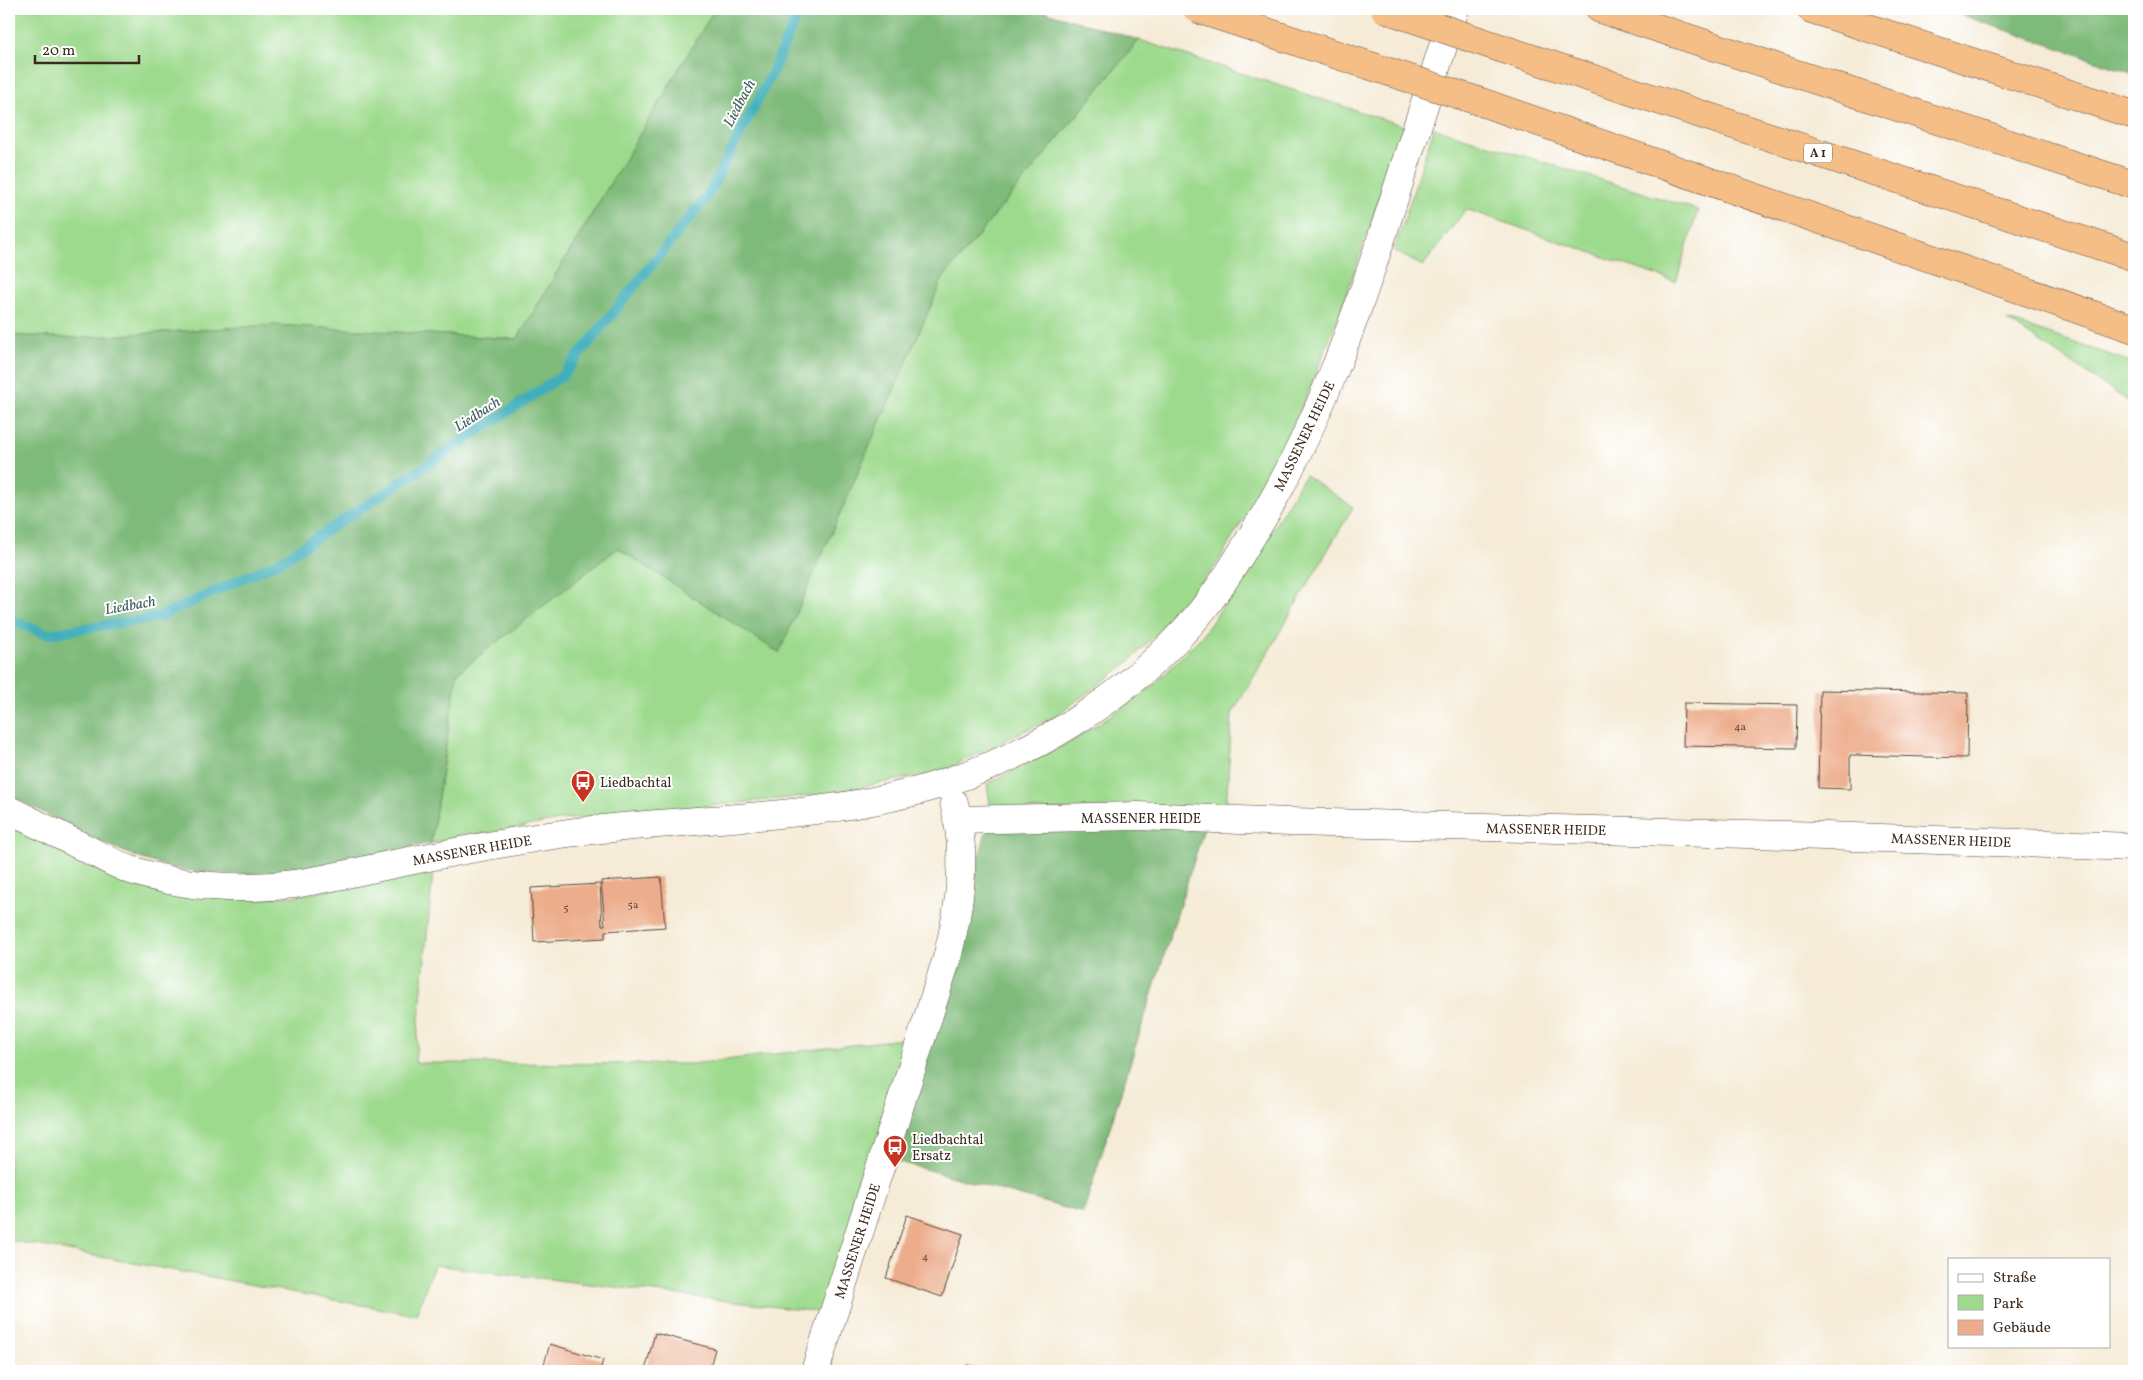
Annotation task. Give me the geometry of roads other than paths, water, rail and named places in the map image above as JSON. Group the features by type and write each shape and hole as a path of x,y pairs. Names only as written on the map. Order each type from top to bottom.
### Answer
{"highway":[{"path":"1197,9 1481,102 2134,328"},
{"name":"A 1","path":"1386,9 2134,257"},
{"path":"1600,9 2134,185"},
{"path":"1810,9 2134,115"}],"street":[{"name":"MASSENER HEIDE","path":"9,810 128,869 169,880 211,886 292,884 432,856 560,834 757,818 842,807 917,791 948,781 1002,760 1065,728 1108,700 1179,636 1229,574 1291,469 1327,391 1358,309 1455,9"},
{"name":"MASSENER HEIDE","path":"815,1371 950,950 958,918 962,876 958,820 948,781"},
{"name":"MASSENER HEIDE","path":"958,820 1138,816 2134,847"}],"waterway":[{"name":"Liedbach","path":"9,620 48,634 159,617 281,561 562,376 708,195 772,73 800,9"}],"place":[{"name":"Liedbachtal","path":"583,803"},
{"name":"Liedbachtal Ersatz","path":"895,1168"}]}
